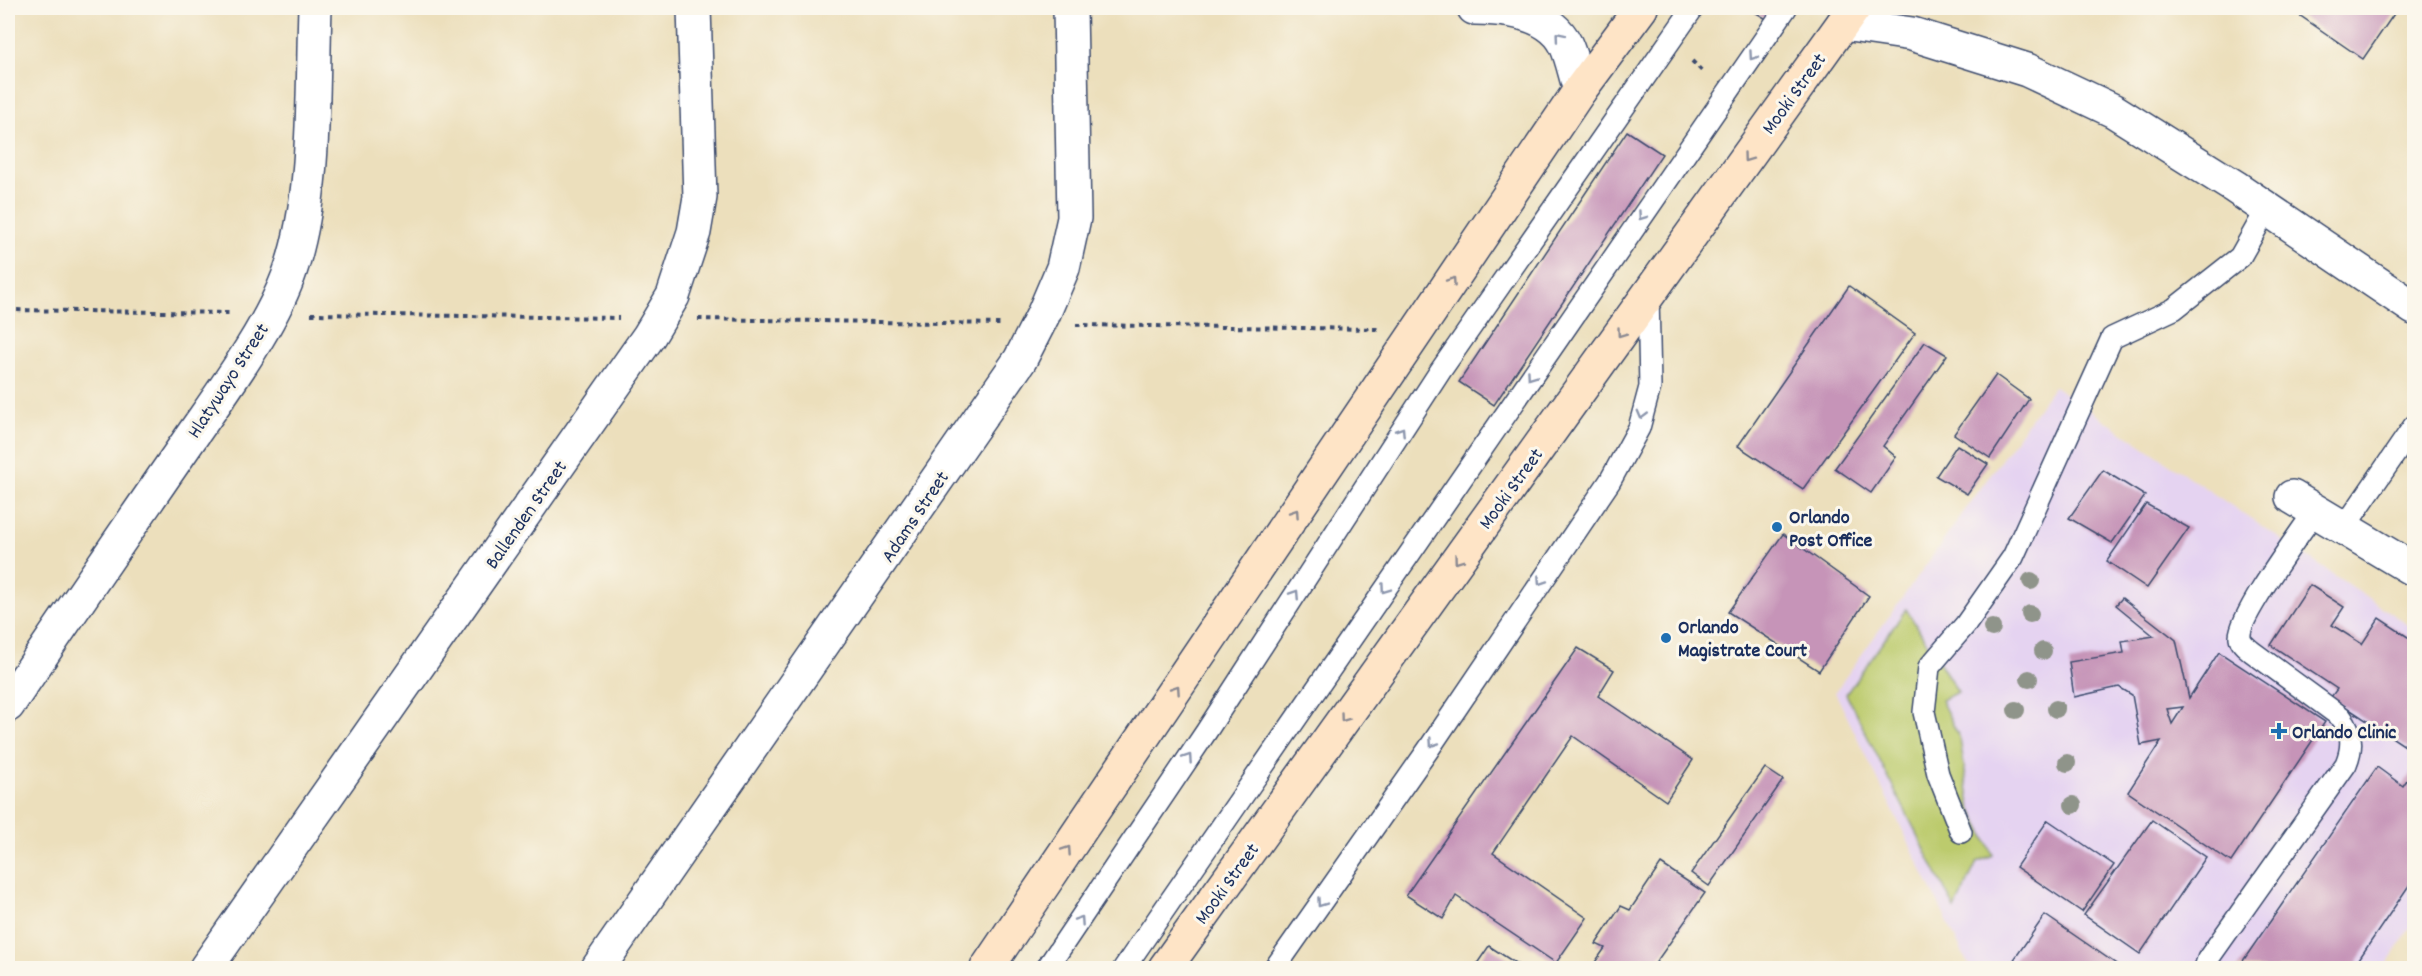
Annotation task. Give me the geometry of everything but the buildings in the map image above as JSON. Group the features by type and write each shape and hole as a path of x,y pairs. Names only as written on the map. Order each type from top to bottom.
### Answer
{"main road":[{"path":"987,969 1580,90 1641,8"},
{"name":"Mooki Street","path":"1165,969 1848,16"}],"street":[{"name":"Hlatywayo Street","path":"8,705 212,405 270,313 288,278 299,239 308,180 315,8"},
{"name":"Ballenden Street","path":"206,969 570,449 673,296 694,232 700,197 694,8"},
{"name":"Adams Street","path":"598,969 1007,380 1039,324 1063,268 1074,219 1070,8"},
{"path":"1474,8 1530,15 1549,25 1566,45 1580,90"},
{"path":"1848,16 1904,21 2026,70 2114,111 2267,209 2415,309"},
{"path":"2304,504 2413,566"}],"lane":[{"path":"1047,969 1206,732 1441,370 1693,8"},
{"name":"Mooki Street","path":"1124,969 1786,8"},
{"path":"1960,832 1938,774 1924,712 1929,668 1966,624 2013,557 2112,338 2174,309 2240,257 2267,209"},
{"path":"1275,969 1428,750 1610,481 1639,428 1650,387 1648,295"},
{"path":"2344,528 2415,426"},
{"path":"2205,969 2208,959 2248,900 2346,765 2351,752 2349,727 2341,717 2243,645 2240,638 2246,617 2304,504"}],"path":[{"path":"1690,60 1702,71"},
{"path":"8,310 1419,329"}],"shaded area":[{"path":"2054,386 2414,629 2414,922 2384,968 1970,968 1835,692"}],"green space":[{"path":"1906,609 1958,692 1941,700 1960,739 1970,805 1993,855 1977,862 1955,909 1846,694"}],"place":[{"name":"Orlando Post Office","path":"1777,527"},
{"name":"Orlando Magistrate Court","path":"1666,638"},
{"name":"Orlando Clinic","path":"2279,731"}]}
